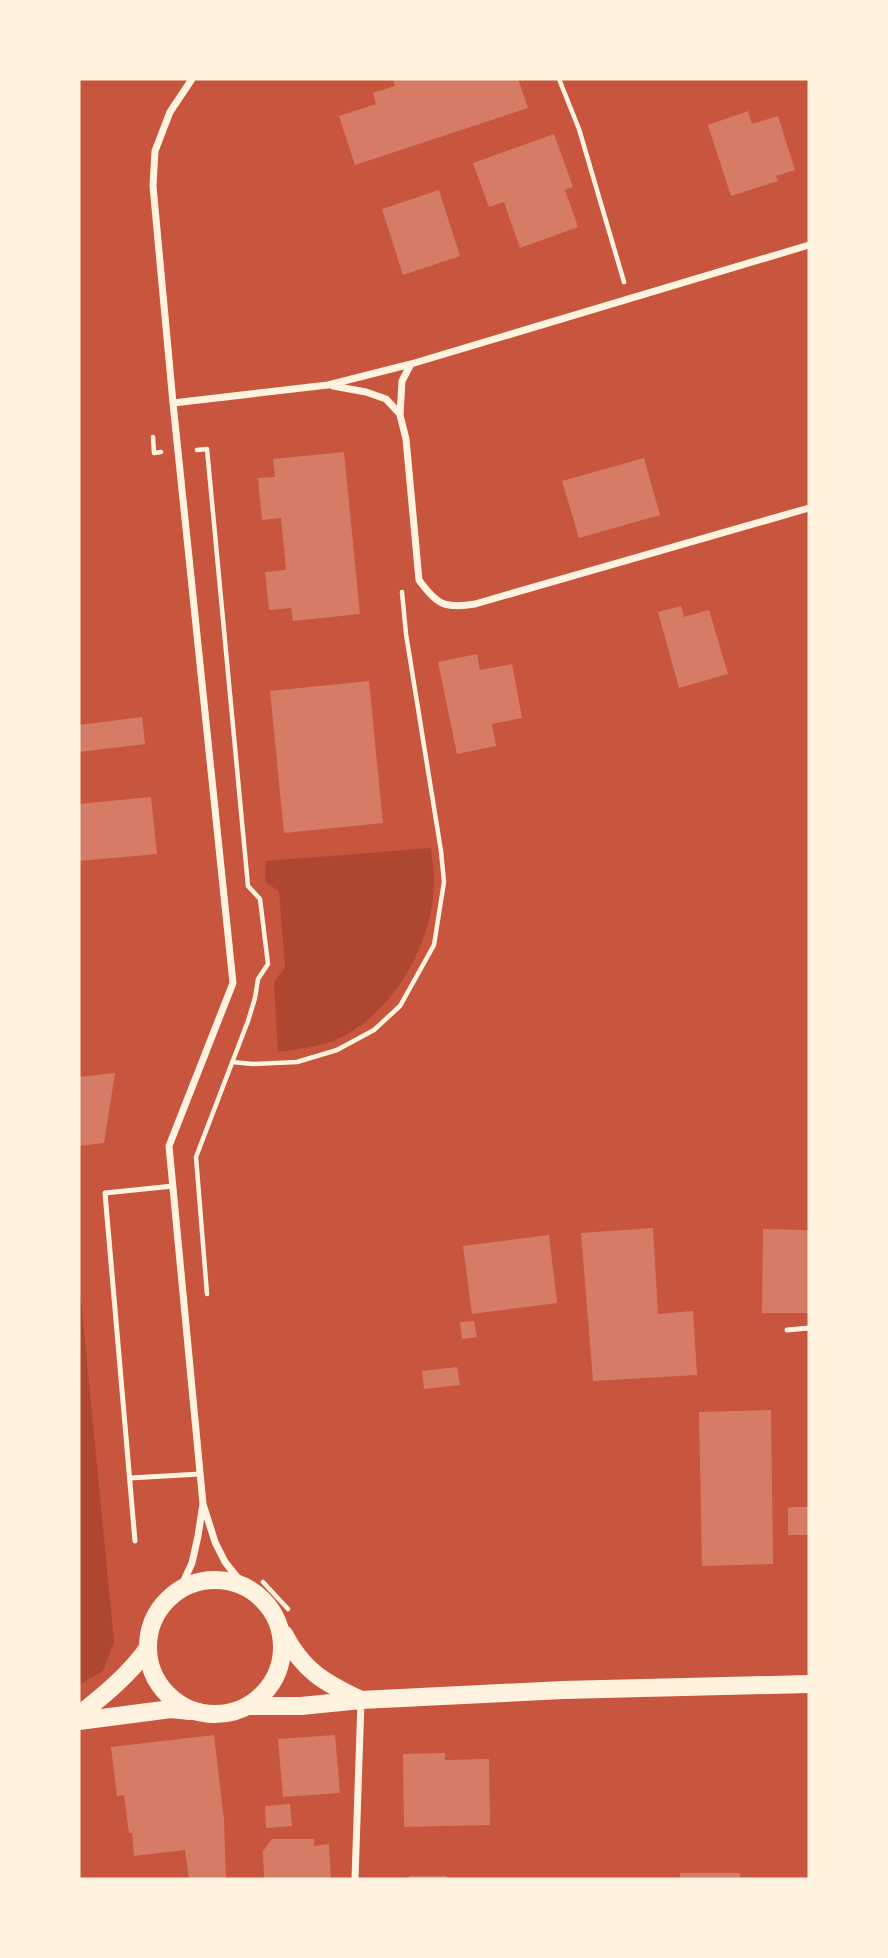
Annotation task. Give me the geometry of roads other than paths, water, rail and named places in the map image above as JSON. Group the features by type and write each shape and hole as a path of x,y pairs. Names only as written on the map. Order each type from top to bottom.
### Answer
{"main road":[{"path":"194,1712 166,1694 156,1680 150,1665 150,1631 156,1615 166,1601 194,1583 211,1580 252,1582 257,1594 284,1616 290,1646 305,1666 327,1684 361,1700"},
{"path":"79,1718 171,1709 212,1715 231,1713 249,1706 272,1684 279,1669 284,1616"},
{"path":"79,1718 134,1667 148,1648"},
{"path":"249,1706 301,1706 361,1700 563,1690 809,1684"}],"street":[{"path":"179,1591 192,1563 202,1504 169,1146 233,983 153,186 155,151 170,112 192,79"},
{"path":"173,403 328,386 809,246"},
{"path":"411,364 402,381 400,415 406,439 419,580 440,603 455,607 475,604 809,508"},
{"path":"328,386 386,399 400,415"},
{"path":"202,1504 225,1562 252,1582"},
{"path":"355,1879 361,1700"}],"lane":[{"path":"135,1541 105,1193 173,1186"},
{"path":"787,1330 809,1328"},
{"path":"130,1478 200,1474"}]}
